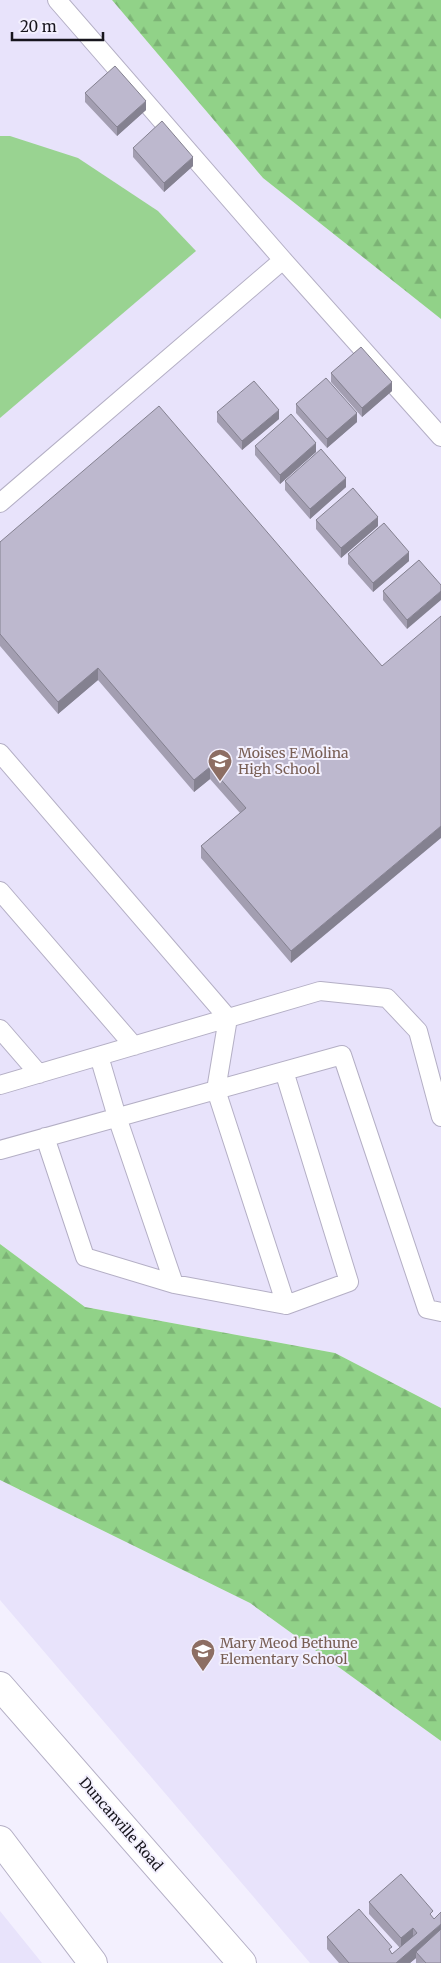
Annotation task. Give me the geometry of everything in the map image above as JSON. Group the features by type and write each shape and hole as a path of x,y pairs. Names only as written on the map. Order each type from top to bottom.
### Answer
{"main road":[{"name":"Duncanville Road","path":"0,1686 242,1963"},
{"path":"0,1840 93,1963"}],"lane":[{"path":"57,0 283,260 441,437"},
{"path":"0,503 283,260"},
{"path":"0,753 228,1018"},
{"path":"0,890 134,1046"},
{"path":"0,1085 320,991 386,998 418,1031 441,1117"},
{"path":"228,1018 216,1090 286,1305"},
{"path":"0,1029 38,1074"},
{"path":"0,1150 342,1055 427,1309 441,1312"},
{"path":"99,1056 117,1117 174,1284"},
{"path":"45,1137 85,1257 174,1284 286,1305 349,1282 284,1071"}],"shaded area":[{"name":"Moises E Molina High School","path":"0,0 112,0 263,178 441,319 441,1408 335,1353 85,1307 0,1244"},
{"name":"Mary Meod Bethune Elementary School","path":"0,1480 250,1603 441,1741 441,1963 310,1963 0,1600"},
{"path":"0,1911 42,1963 0,1963"}],"green space":[{"path":"112,0 441,0 441,319 263,178"},
{"path":"0,136 10,136 78,158 158,211 196,251 0,418"},
{"path":"0,1244 85,1307 335,1353 441,1408 441,1741 250,1603 0,1480"}],"building":[{"path":"115,66 146,101 117,127 85,93"},
{"path":"162,121 193,157 164,183 133,148"},
{"path":"361,347 392,382 362,408 331,373"},
{"path":"326,378 357,413 327,439 296,404"},
{"path":"254,381 279,410 242,441 217,412"},
{"path":"159,406 382,666 441,616 441,826 291,951 201,846 246,808 210,767 194,780 98,668 58,702 0,634 0,542"},
{"path":"291,414 316,443 280,475 255,446"},
{"path":"321,449 346,478 310,509 285,481"},
{"path":"353,488 378,517 341,548 316,520"},
{"path":"384,523 409,552 373,583 348,554"},
{"path":"419,560 441,585 441,591 407,620 383,591"},
{"path":"401,1874 433,1911 430,1914 434,1919 441,1912 441,1924 396,1963 349,1963 327,1937 359,1909 392,1947 389,1949 392,1954 417,1933 413,1928 401,1938 369,1902"},
{"path":"441,1929 441,1963 426,1963 416,1952"}],"place":[{"name":"Moises E Molina High School","path":"220,782"},
{"name":"Mary Meod Bethune Elementary School","path":"203,1672"}]}
